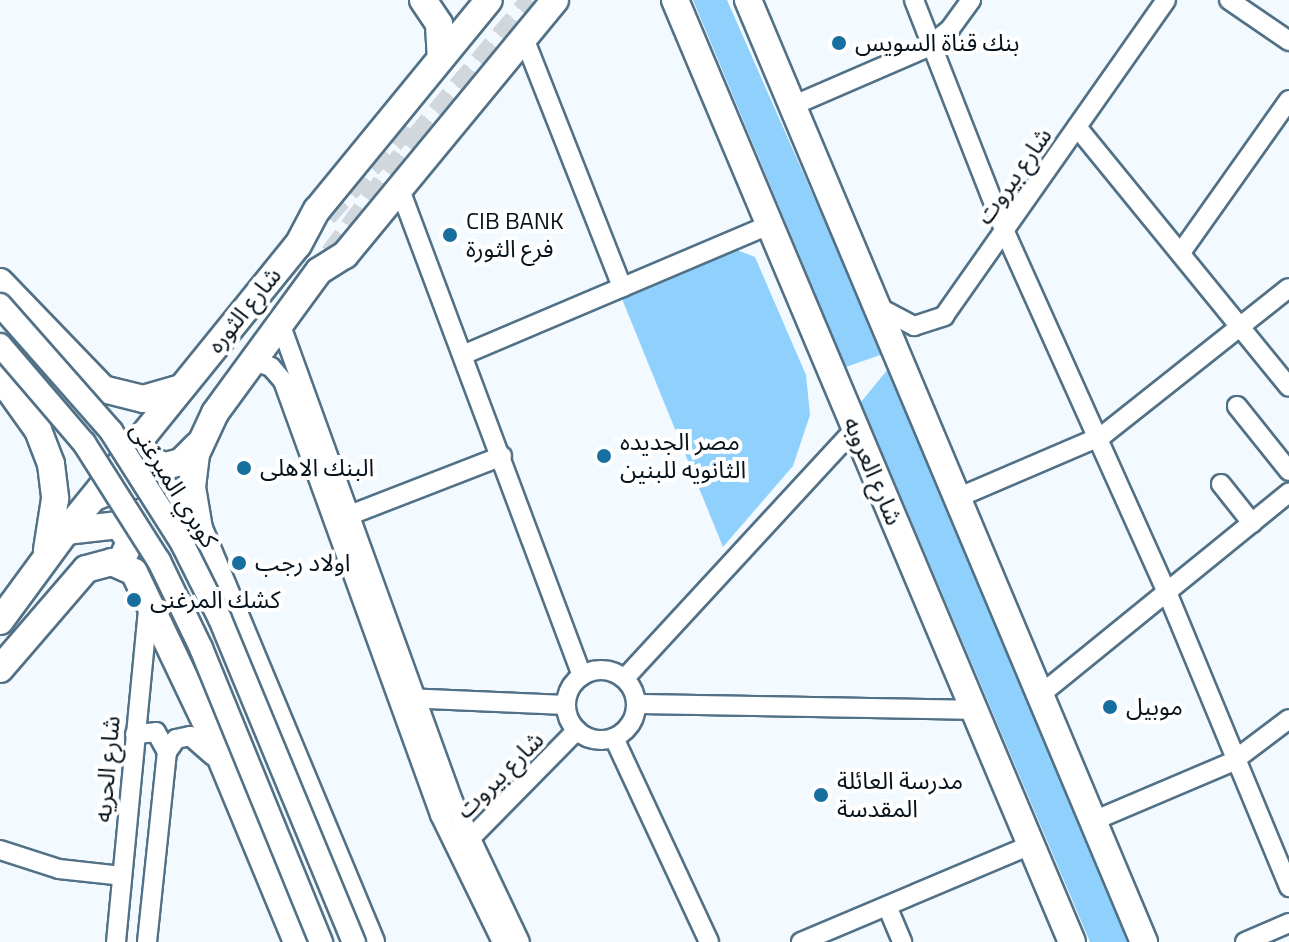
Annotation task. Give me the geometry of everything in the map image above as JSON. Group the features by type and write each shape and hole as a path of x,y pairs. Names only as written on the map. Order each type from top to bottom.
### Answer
{"highway":[{"path":"423,0 439,24 441,58"},
{"name":"شارع الثوره","path":"0,621 66,531 489,0"},
{"name":"شارع الثوره","path":"197,519 198,445 253,361 319,271 345,255 555,0"},
{"name":"شارع العروبه","path":"675,0 766,226 1072,942"},
{"path":"748,0 1144,942"},
{"path":"0,282 89,379 110,393 134,399 179,389"},
{"path":"4,385 56,424 72,428 93,412 89,379"},
{"path":"4,385 38,430 53,475 55,511 44,563"},
{"path":"139,440 145,456 165,466 181,462 198,445"},
{"path":"94,497 125,485 148,485 178,495 197,519 371,942"},
{"path":"66,531 119,525 130,542 120,563"},
{"path":"0,669 79,575 95,565 120,563 134,572 226,768 297,942"},
{"path":"240,804 267,779 301,773"}],"main road":[{"name":"كوبري الميرغنى","path":"0,305 111,431 178,535 220,619 354,942"},
{"path":"0,345 84,443 159,561 201,648 321,942"}],"street":[{"path":"914,0 1005,232 1167,592 1289,887"},
{"path":"792,106 932,45 971,0"},
{"name":"شارع بيروت","path":"876,306 907,324 939,321 1005,232 1166,0"},
{"path":"1229,0 1289,41"},
{"path":"524,38 622,287"},
{"path":"1182,251 1289,100"},
{"path":"1077,127 1182,251 1289,387"},
{"path":"399,187 465,354 582,676"},
{"path":"465,354 766,226"},
{"path":"957,498 1098,439 1289,288"},
{"path":"280,323 340,519"},
{"path":"253,361 271,367 283,381 340,519 502,942"},
{"path":"1237,406 1289,471"},
{"path":"625,678 855,429"},
{"path":"340,519 502,456"},
{"path":"1221,484 1252,523"},
{"path":"1040,695 1289,493"},
{"name":"شارع الحريه","path":"116,942 149,602"},
{"path":"607,670 625,678 636,704 632,721 614,738 595,739 577,730 566,705 571,688 582,676 607,670"},
{"path":"406,698 566,705"},
{"path":"636,704 974,710"},
{"path":"1093,821 1237,759 1289,719"},
{"name":"شارع بيروت","path":"464,846 577,730"},
{"path":"135,734 156,732 167,752"},
{"path":"147,942 167,752 176,739 194,737 226,768"},
{"path":"614,738 709,942"},
{"path":"801,942 1031,845"},
{"path":"464,846 520,942"},
{"path":"0,850 59,869 122,876"},
{"path":"887,906 902,942"},
{"path":"150,910 161,942"},
{"path":"1245,942 1289,923"}],"shaded area":[{"path":"693,0 727,0 883,354 846,367"},
{"path":"737,250 755,257 806,375 810,415 793,466 723,547 622,299"},
{"path":"888,369 1129,942 1090,942 861,402"}],"tunnel":[{"path":"331,254 416,138 532,0"},
{"path":"326,216 410,123"}],"place":[{"name":"بنك قناة السويس","path":"839,43"},
{"name":"CIB BANK فرع الثورة","path":"450,235"},
{"name":"مصر الجديده الثانويه للبنين","path":"604,456"},
{"name":"البنك الاهلى","path":"244,468"},
{"name":"اولاد رجب","path":"239,563"},
{"name":"كشك المرغنى","path":"134,600"},
{"name":"موبيل","path":"1110,707"},
{"name":"مدرسة العائلة المقدسة","path":"821,795"}]}
